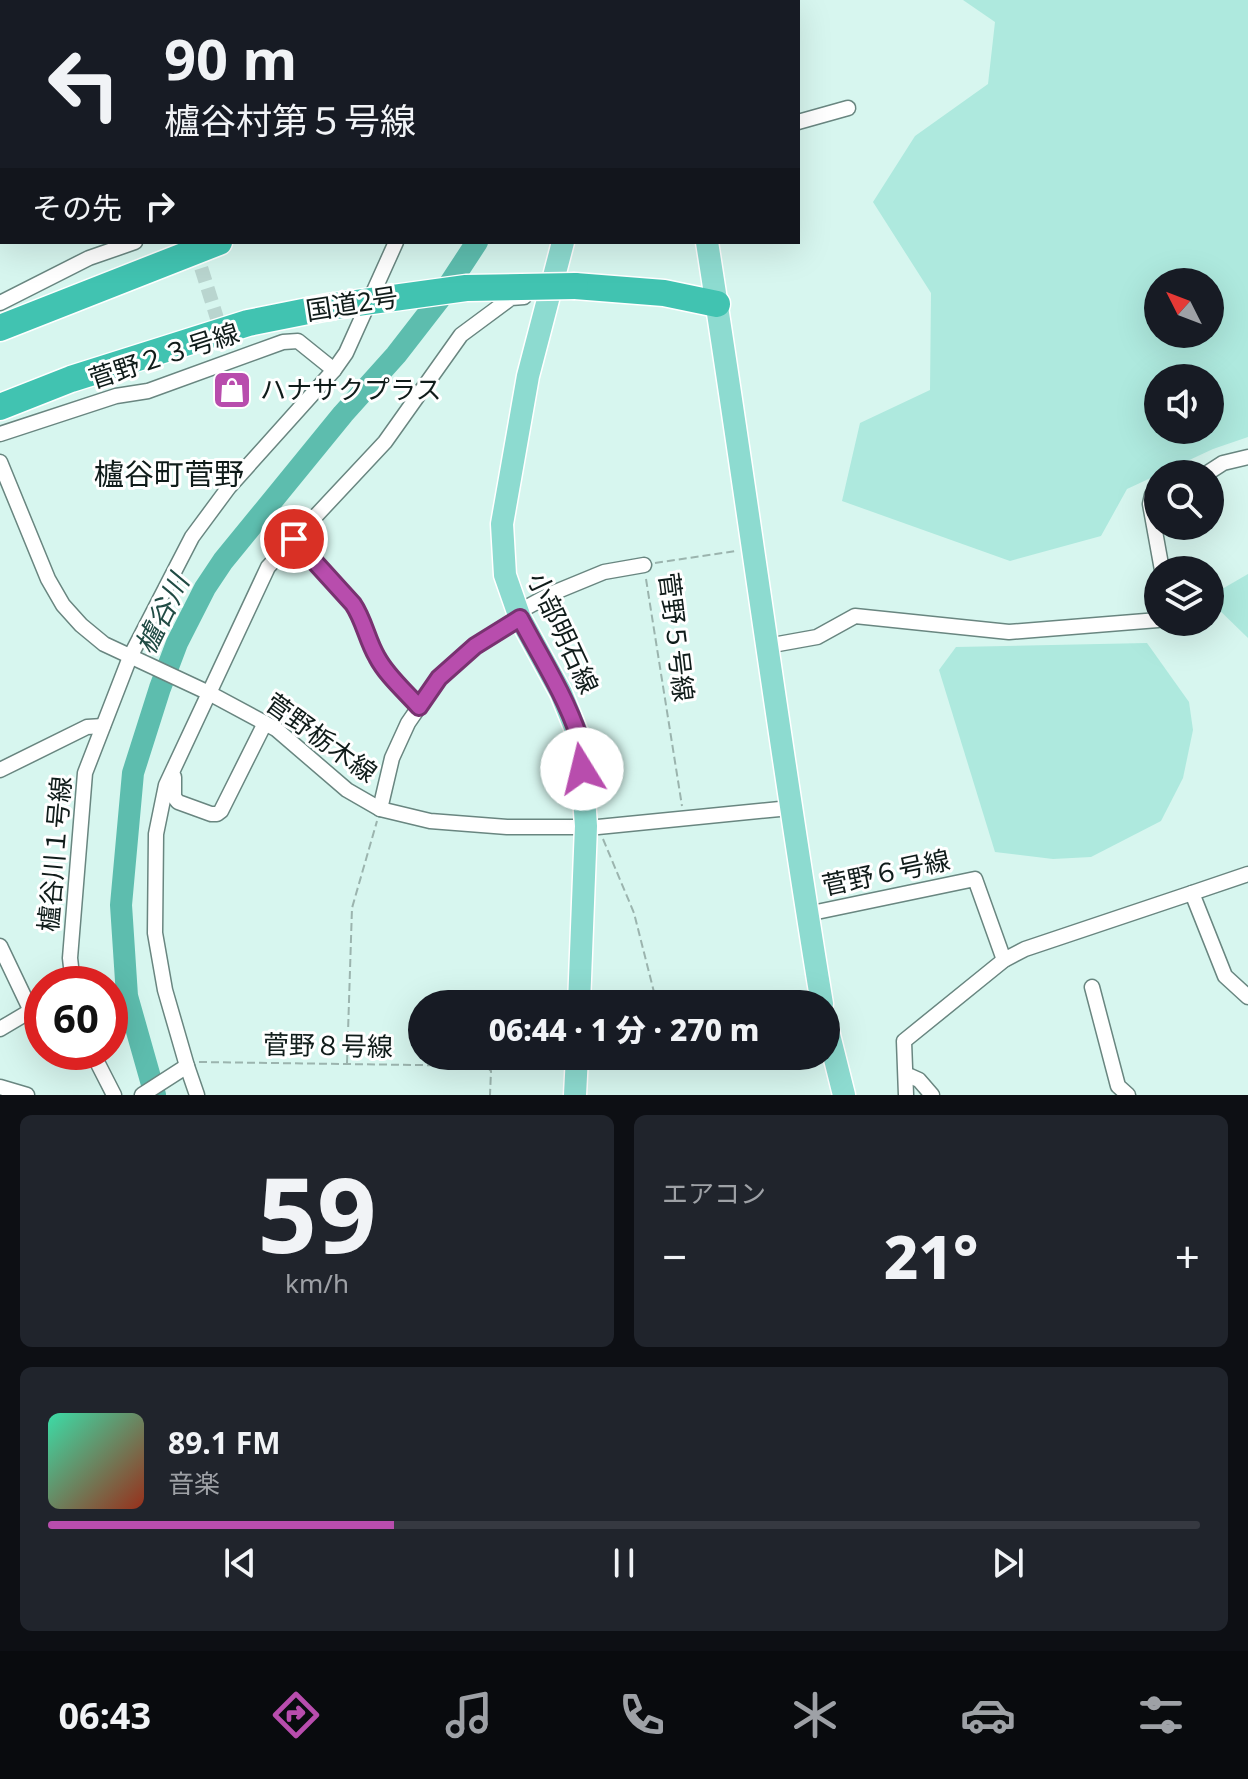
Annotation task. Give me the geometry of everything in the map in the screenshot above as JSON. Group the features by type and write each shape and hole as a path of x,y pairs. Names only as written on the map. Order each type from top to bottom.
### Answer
{"highway":[{"path":"0,328 214,244"},
{"name":"国道2号","path":"0,407 71,379 248,323 328,307 466,288 575,286 664,293 717,304"}],"main road":[{"name":"小部明石線","path":"562,244 528,376 502,524 505,575 519,615 561,693 580,740 592,826 580,990"},
{"path":"707,244 820,990"},
{"path":"575,1095 576,1070"},
{"path":"838,1070 844,1095"}],"street":[{"path":"800,121 848,108"},
{"path":"0,303 89,258 129,244"},
{"name":"櫨谷川１号線","path":"71,966 85,773 130,657 192,537 229,487 346,353 395,244"},
{"path":"197,1095 165,990 155,933 156,834 166,785 268,567 385,442 461,335 511,298 549,296"},
{"name":"菅野２３号線","path":"0,434 116,396 148,391 229,354 283,342 298,341 334,370"},
{"path":"1224,463 1248,457"},
{"path":"0,462 48,579 63,605 104,644 130,657"},
{"path":"294,539 353,604 377,658 419,707"},
{"path":"380,809 392,758 408,723 439,678 475,646 553,593 604,572 644,565"},
{"path":"767,646 817,637 855,616 1009,632 1144,621"},
{"name":"菅野栃木線","path":"130,657 209,693 276,729 347,790 380,809 430,821 507,827 592,826 790,808"},
{"path":"174,768 174,797 178,802 217,814 265,723"},
{"path":"0,770 87,727 103,726"},
{"path":"906,1095 904,1041 1004,960 1025,949 1248,874"},
{"name":"菅野６号線","path":"807,914 975,879 1004,960"},
{"path":"1192,893 1225,976 1248,997"},
{"path":"0,946 24,986"},
{"path":"1092,987 1118,1086 1128,1095"},
{"path":"0,1029 24,1015"},
{"path":"142,1095 187,1066"},
{"path":"101,1070 114,1095"},
{"path":"906,1077 919,1080 932,1095"},
{"path":"0,1087 27,1095"}],"path":[{"name":"菅野５号線","path":"684,818 644,565 753,549"},
{"path":"347,1064 352,908 380,809"},
{"path":"592,826 634,913 653,990"},
{"name":"菅野８号線","path":"187,1066 201,1061 486,1066 491,1071 490,1095"}],"green space":[{"path":"963,0 1248,0 1248,437 1189,460 1144,460 1144,481 1127,489 1101,536 1010,561 842,501 860,423 930,390 931,293 873,202 915,136 988,84 995,22"},
{"path":"1248,574 1248,638 1224,615 1224,588"},
{"path":"1147,643 1189,702 1193,730 1183,778 1161,821 1091,857 1053,859 995,852 939,670 956,647"}],"waterway":[{"name":"櫨谷川","path":"155,1095 127,996 121,905 133,773 160,688 177,643 205,588 223,561 343,414 396,355 441,297 476,244"}],"tunnel":[{"path":"195,248 226,347"}],"place":[{"name":"ハナサクプラス","path":"232,390"}],"district":[{"name":"櫨谷町菅野","path":"169,475"}],"route":[{"path":"294,539 353,604 377,658 419,707 439,678 475,646 520,618 561,693 580,740 582,769"}]}
